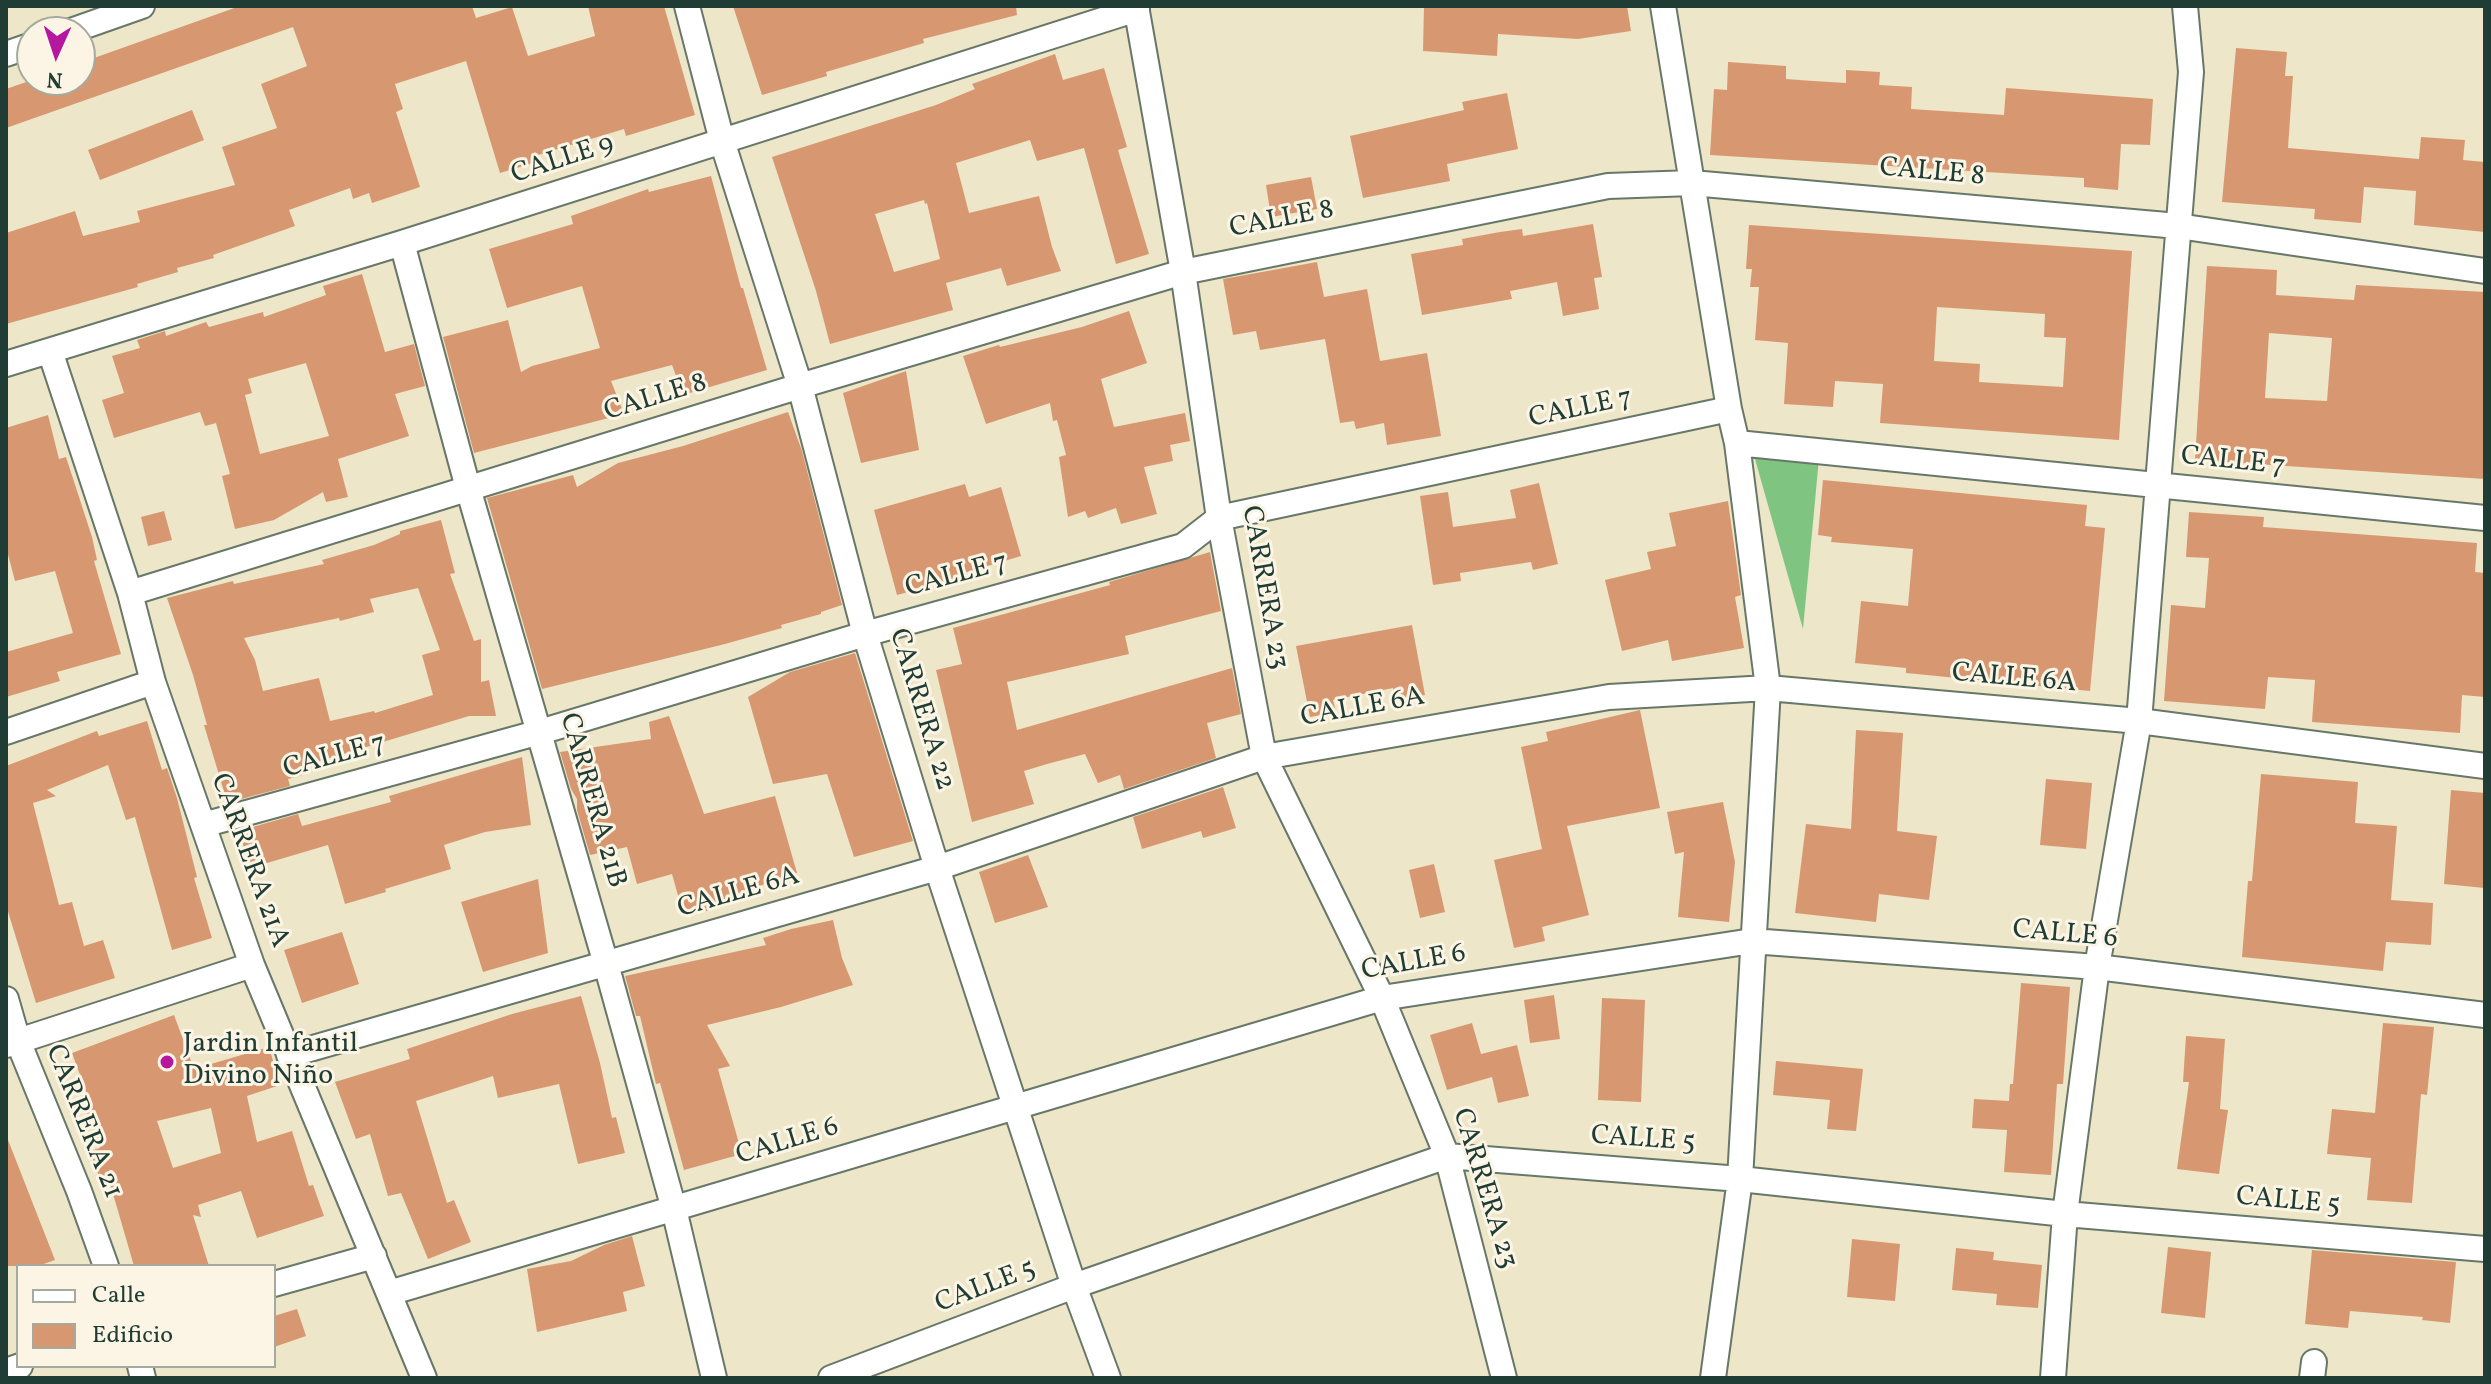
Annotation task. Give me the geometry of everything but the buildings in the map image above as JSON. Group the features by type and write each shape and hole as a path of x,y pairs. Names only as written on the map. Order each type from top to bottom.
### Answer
{"street":[{"path":"96,22 142,6"},
{"name":"CARRERA 22","path":"687,6 722,141 800,386 865,634 937,868 1074,1286 1108,1378"},
{"path":"1663,6 1737,443 1768,688 1740,1179 1713,1378"},
{"path":"2053,1378 2065,1214 2097,967 2139,721 2191,72 2185,6"},
{"name":"CALLE 9","path":"6,364 402,243 1136,8"},
{"name":"CARRERA 23","path":"1136,8 1183,272 1219,518 1264,757 1382,998 1447,1156 1504,1378"},
{"name":"CALLE 8","path":"130,593 800,386 1183,272 1608,186 1692,183 2178,226 2485,271"},
{"name":"CARRERA 21B","path":"402,243 468,488 674,1209 714,1378"},
{"name":"CARRERA 21A","path":"50,351 130,593 153,682 252,965 424,1378"},
{"name":"CALLE 7","path":"203,825 540,732 865,634 1183,546 1219,518 1729,409"},
{"name":"CALLE 7","path":"1737,443 2485,518"},
{"path":"6,732 153,682"},
{"name":"CALLE 6A","path":"289,1055 937,868 1264,757 1609,697 1768,688 2139,721 2485,766"},
{"name":"CALLE 6","path":"389,1293 1382,998 1752,941 2097,967 2485,1015"},
{"path":"12,1043 252,965"},
{"name":"CARRERA 21","path":"6,999 12,1043 79,1191 105,1264"},
{"name":"CALLE 5","path":"831,1378 1074,1286 1447,1156 1740,1179 2065,1214 2485,1249"},
{"path":"276,1283 374,1256"}],"green space":[{"path":"1753,452 1819,458 1803,629"}],"place":[{"name":"Jardin Infantil Divino Niño","path":"167,1062"}]}
